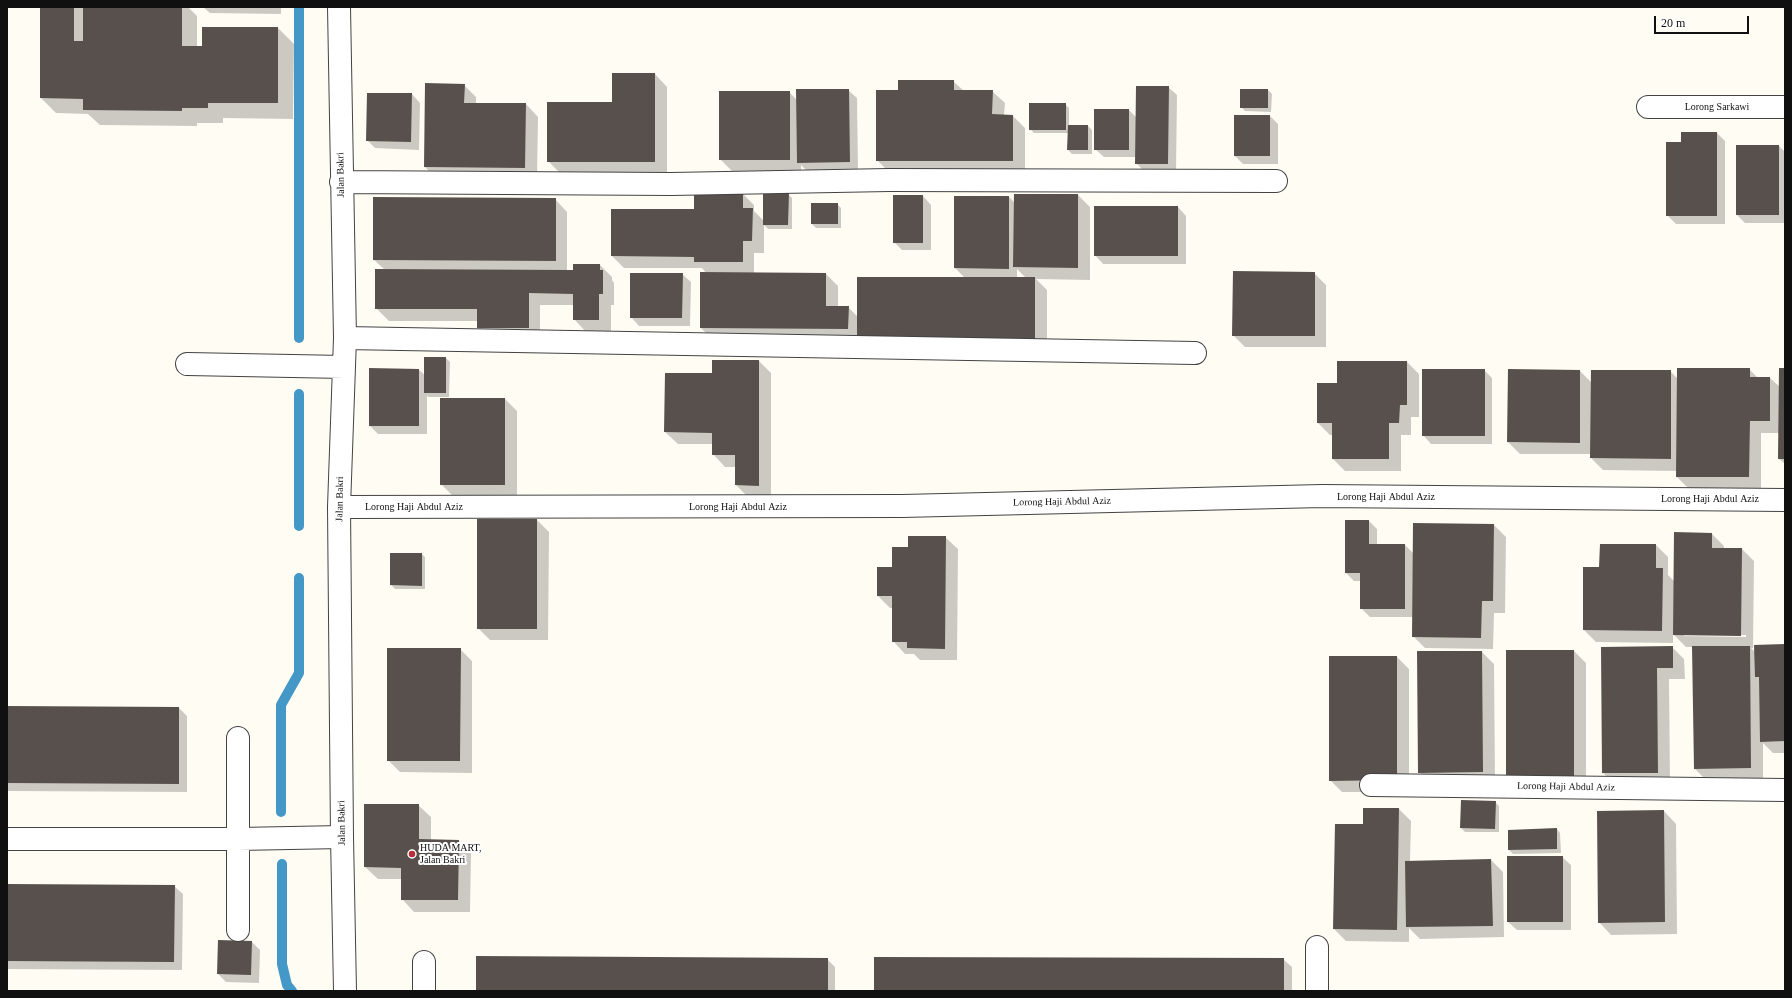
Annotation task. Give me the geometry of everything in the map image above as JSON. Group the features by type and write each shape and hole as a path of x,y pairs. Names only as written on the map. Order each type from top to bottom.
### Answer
{"street":[{"name":"Jalan Bakri","path":"339,7 345,338 339,507 345,991"},
{"name":"Lorong Sarkawi","path":"1648,107 1785,107"},
{"path":"341,182 671,184 889,180 1276,181"},
{"path":"345,338 1195,353"},
{"path":"187,364 344,367"},
{"name":"Lorong Haji Abdul Aziz","path":"339,507 902,506 1322,496 1785,500"},
{"path":"238,738 238,930"},
{"name":"Lorong Haji Abdul Aziz","path":"1371,785 1785,790"},
{"path":"7,838 238,839 342,837"},
{"path":"1317,947 1317,991"},
{"path":"424,962 424,991"}],"building":[{"path":"40,7 74,7 74,41 83,41 83,7 182,7 182,46 202,46 202,27 278,27 278,103 208,103 208,108 182,108 182,111 83,110 83,99 40,98"},
{"path":"612,73 655,73 655,162 547,162 547,102 612,102"},
{"path":"898,80 954,80 954,90 993,90 992,114 1013,115 1013,161 876,161 876,90 898,90"},
{"path":"425,83 465,84 464,103 526,103 525,168 424,167"},
{"path":"1136,86 1169,86 1168,164 1135,164"},
{"path":"796,89 849,89 850,162 797,163"},
{"path":"1240,89 1268,89 1268,108 1240,108"},
{"path":"719,91 790,91 790,160 719,160"},
{"path":"367,93 412,93 411,142 366,141"},
{"path":"1029,103 1066,103 1066,130 1029,130"},
{"path":"1094,109 1129,109 1129,150 1094,150"},
{"path":"1234,115 1270,115 1270,156 1234,156"},
{"path":"1068,125 1088,125 1088,150 1067,150"},
{"path":"1681,132 1717,132 1717,216 1666,216 1666,142 1681,142"},
{"path":"1736,145 1779,145 1779,215 1736,215"},
{"path":"694,192 743,192 743,208 753,208 752,241 743,241 743,262 694,262 694,257 611,256 611,209 694,209"},
{"path":"763,193 789,193 788,225 763,225"},
{"path":"1014,194 1078,194 1078,268 1013,267"},
{"path":"893,195 923,195 923,243 893,243"},
{"path":"954,196 1009,196 1009,269 954,268"},
{"path":"373,197 556,198 556,261 373,260"},
{"path":"811,203 838,203 838,224 811,224"},
{"path":"1094,206 1178,206 1178,256 1094,256"},
{"path":"573,264 600,264 600,270 603,270 603,294 599,294 599,320 573,320 573,294 529,293 529,328 477,328 477,309 375,309 375,269 573,270"},
{"path":"1233,271 1315,272 1315,336 1232,336"},
{"path":"700,272 826,273 826,306 849,306 848,329 700,328"},
{"path":"630,273 683,273 682,318 630,318"},
{"path":"857,277 1035,277 1035,340 857,339"},
{"path":"424,357 446,357 446,393 424,393"},
{"path":"712,360 759,360 759,486 735,485 735,455 712,455 712,433 664,432 665,373 712,373"},
{"path":"1337,361 1407,361 1407,405 1400,405 1399,423 1389,423 1389,459 1332,459 1332,423 1317,423 1317,383 1337,383"},
{"path":"369,368 419,369 419,426 369,426"},
{"path":"1677,368 1750,368 1750,377 1770,377 1770,421 1750,421 1749,477 1676,477"},
{"path":"1779,368 1785,368 1785,459 1778,459"},
{"path":"1422,369 1485,369 1485,436 1422,436"},
{"path":"1508,369 1580,370 1580,443 1507,442"},
{"path":"1591,370 1671,370 1671,459 1590,458"},
{"path":"440,398 505,398 505,485 440,485"},
{"path":"477,519 537,519 537,629 477,629"},
{"path":"1345,520 1369,520 1369,544 1405,544 1405,609 1360,609 1360,573 1345,573"},
{"path":"1413,523 1494,524 1493,601 1482,601 1481,638 1412,637"},
{"path":"1674,532 1712,533 1712,548 1742,548 1741,636 1673,635"},
{"path":"908,536 946,536 945,649 907,648 907,642 892,642 892,596 877,596 877,567 892,567 892,547 908,547"},
{"path":"1600,544 1656,544 1656,568 1663,568 1662,631 1583,630 1583,567 1599,567"},
{"path":"390,553 422,553 422,586 390,585"},
{"path":"1785,644 1785,741 1760,742 1759,677 1755,677 1754,645"},
{"path":"1673,646 1673,668 1657,668 1658,773 1602,773 1601,647"},
{"path":"1692,646 1750,646 1751,768 1694,769"},
{"path":"387,648 461,648 460,761 387,761"},
{"path":"1506,650 1574,650 1574,780 1506,779"},
{"path":"1417,651 1482,651 1483,772 1418,773"},
{"path":"1329,656 1397,656 1397,780 1329,781"},
{"path":"7,706 179,707 179,784 7,783"},
{"path":"1461,800 1496,801 1495,829 1460,828"},
{"name":"HUDA MART, Jalan Bakri","path":"364,804 419,804 419,839 459,840 458,900 401,900 401,868 364,867"},
{"path":"1363,808 1399,808 1397,930 1333,929 1335,824 1363,824"},
{"path":"1664,810 1665,922 1598,923 1597,811"},
{"path":"1557,828 1557,849 1508,850 1508,830"},
{"path":"1507,856 1563,856 1563,922 1507,922"},
{"path":"1491,859 1493,926 1406,927 1405,861"},
{"path":"7,884 175,885 174,962 7,961"},
{"path":"218,940 252,941 251,975 217,974"},
{"path":"476,956 828,958 828,991 476,991"},
{"path":"874,957 1284,958 1284,991 874,991"}],"waterway":[{"path":"299,7 299,338"},
{"path":"299,394 299,526"},
{"path":"281,812 281,705 299,673 299,578"},
{"path":"282,864 282,964 287,985 292,991"}],"place":[{"name":"HUDA MART, Jalan Bakri","path":"412,854"}]}
